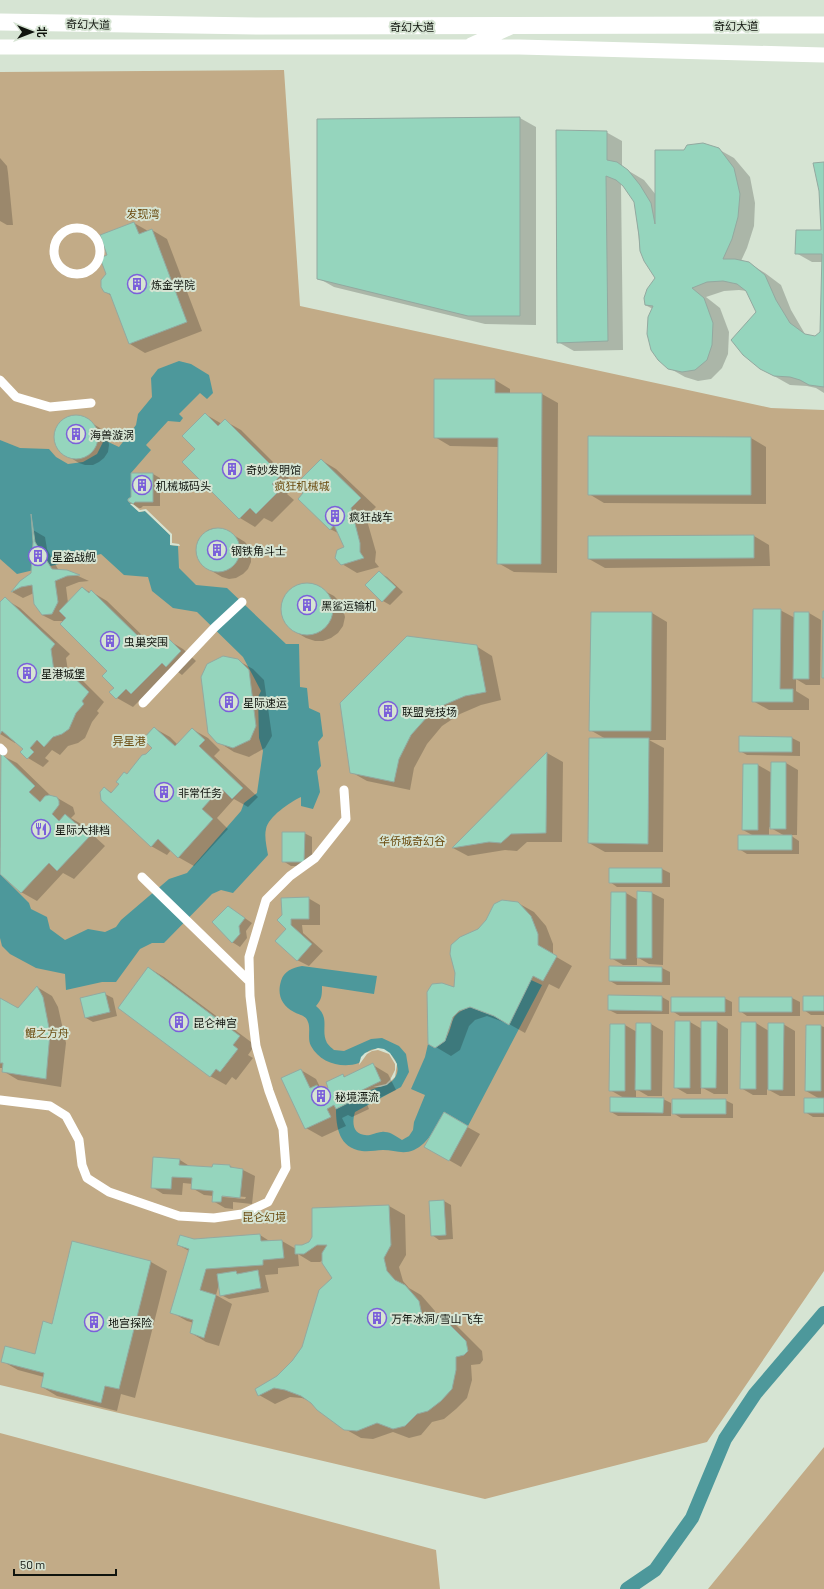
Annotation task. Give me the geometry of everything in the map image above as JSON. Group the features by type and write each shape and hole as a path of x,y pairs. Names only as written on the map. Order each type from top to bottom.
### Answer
{"main road":[{"name":"奇幻大道","path":"0,22 236,26 824,25"}],"street":[{"path":"467,47 515,25"},
{"path":"236,26 284,46"},
{"path":"0,47 467,47 824,55"},
{"path":"74,227 89,231 99,242 101,250 96,265 84,273 77,274 70,273 63,269 54,256 56,240 61,234 74,227"},
{"path":"0,380 16,397 50,407 91,403"},
{"path":"143,703 214,628 242,602"},
{"path":"0,1100 50,1106 66,1116 79,1140 82,1165 87,1178 108,1192 179,1216 214,1218 242,1214 268,1202 286,1168 283,1129 269,1091 256,1046 249,981 249,957 266,900 290,876 315,858 346,819 344,790"},
{"path":"142,876 204,939 249,981"}],"green space":[{"name":"华侨城奇幻谷","path":"284,70 300,306 771,408 824,410 824,1271 707,1442 485,1499 0,1385 0,72"},
{"path":"0,1433 436,1550 440,1589 0,1589"},
{"path":"824,1447 824,1589 708,1589"}],"water":[{"path":"179,361 191,364 209,375 213,393 207,399 200,393 179,414 183,418 180,422 168,421 146,445 151,450 131,473 131,497 128,501 139,512 145,511 170,535 170,545 178,546 179,568 196,585 227,588 286,644 299,644 300,687 307,688 309,708 320,713 323,736 318,742 321,766 317,771 320,792 313,809 301,806 301,797 291,802 275,815 268,824 265,832 268,855 233,893 221,890 212,894 164,943 152,943 140,949 116,982 102,982 66,990 65,974 36,968 10,954 2,946 0,938 0,874 29,903 31,909 47,917 50,929 65,940 88,929 105,932 116,927 121,920 169,879 187,873 241,811 244,803 257,793 263,751 259,738 258,697 261,691 243,657 197,612 173,608 152,591 148,577 124,575 101,554 17,574 0,559 0,440 20,448 49,449 56,457 68,464 83,462 97,454 104,440 119,447 136,425 138,414 152,397 151,378 158,369"},
{"path":"302,966 377,976 374,994 322,986 321,997 316,1006 323,1015 324,1033 327,1043 334,1050 344,1051 371,1039 382,1038 399,1046 406,1054 409,1072 401,1087 355,1112 353,1121 355,1129 360,1134 370,1135 387,1132 402,1140 409,1136 413,1130 414,1122 425,1095 411,1089 425,1057 428,1044 435,1048 445,1040 454,1017 462,1010 470,1007 494,1016 531,980 542,985 468,1126 444,1112 428,1139 414,1150 406,1152 383,1150 362,1151 348,1146 340,1136 336,1109 354,1100 354,1098 391,1082 397,1075 397,1067 394,1059 389,1053 382,1049 373,1049 366,1053 359,1063 352,1065 339,1065 332,1063 320,1057 315,1052 310,1043 309,1025 307,1020 286,1006 280,995 281,981 286,972"}],"pier":[{"path":"130,504 133,504 140,510 146,509 172,534 172,543 179,544 180,546 170,545 170,535 145,511 139,512"},
{"path":"378,1048 384,1049 390,1053 397,1064 395,1077 387,1085 373,1087 386,1084 390,1080 395,1070 395,1064 389,1054 378,1050 367,1054 359,1065 361,1057 365,1053"}],"building":[{"path":"520,117 520,316 468,316 317,279 317,119"},
{"path":"556,130 607,131 607,160 617,162 628,170 640,185 651,203 655,224 655,150 684,150 687,145 703,143 719,148 734,168 740,194 738,217 732,239 723,259 735,259 749,262 765,275 776,300 790,323 805,334 815,336 820,332 822,254 795,254 796,230 821,230 819,191 813,163 824,162 824,387 809,385 790,377 774,376 760,369 743,355 731,340 756,312 746,291 737,284 723,281 707,282 692,288 704,298 713,323 712,345 707,360 695,370 682,372 668,369 658,360 651,350 647,334 648,317 653,306 645,305 644,298 647,289 655,278 644,261 640,251 634,202 623,186 616,180 606,176 608,341 557,343"},
{"name":"炼金学院","path":"134,222 139,234 152,229 187,322 129,344 110,294 104,292 101,287 101,280 106,274 100,258 107,255 100,235"},
{"path":"434,379 495,379 495,393 542,393 541,564 497,564 498,438 434,438"},
{"name":"奇妙发明馆","path":"205,413 218,426 225,419 281,475 272,484 279,491 256,514 250,508 239,519 182,462 195,449 182,436"},
{"name":"海兽漩涡","path":"76,415 88,419 94,425 98,437 94,449 88,455 76,459 64,455 58,449 54,437 58,425 64,419"},
{"path":"588,436 751,437 751,495 588,495"},
{"name":"疯狂战车","path":"321,459 361,498 351,508 360,543 360,552 364,558 341,565 335,558 337,550 344,547 334,525 330,530 298,499 303,493 295,485"},
{"name":"机械城码头","path":"131,473 153,473 153,502 135,502 133,504 128,501 131,497"},
{"name":"星盗战舰","path":"31,514 35,542 52,569 67,570 80,575 67,576 55,581 58,602 52,614 42,615 34,604 32,585 21,587 11,592 20,581 31,573 33,542"},
{"name":"钢铁角斗士","path":"214,528 222,528 227,529 234,534 239,541 239,559 234,566 227,571 214,572 206,569 199,562 196,554 196,546 199,538 206,531"},
{"path":"754,535 754,558 588,559 588,536"},
{"path":"379,571 396,587 382,602 365,585"},
{"name":"黑鲨运输机","path":"307,583 317,585 325,591 331,599 333,609 331,619 325,627 317,633 307,635 297,633 289,627 283,619 281,609 283,599 289,591 297,585"},
{"name":"虫巢突围","path":"82,587 89,593 91,590 145,643 148,640 157,649 168,638 181,651 166,667 162,663 131,694 126,689 116,699 109,692 114,688 102,676 107,671 60,624 66,618 59,611"},
{"name":"星港城堡","path":"5,597 55,644 51,649 55,679 64,668 89,692 82,701 84,704 76,713 69,729 62,734 53,737 44,747 37,740 30,748 34,752 27,759 20,752 23,749 2,731 0,734 0,602"},
{"path":"753,609 781,609 780,689 793,689 793,702 752,702"},
{"path":"823,611 824,678 822,678"},
{"path":"591,612 652,612 651,731 589,731"},
{"path":"794,612 809,612 809,679 793,679"},
{"name":"联盟竞技场","path":"407,636 477,645 486,692 465,696 444,705 427,717 411,735 399,759 394,782 350,773 340,703"},
{"name":"星际速运","path":"223,656 238,659 249,670 256,726 250,740 233,748 217,743 208,733 201,677 207,664"},
{"name":"非常任务","path":"154,727 175,746 192,728 205,740 199,746 243,788 232,799 221,788 202,809 213,819 178,858 158,839 151,847 101,800 100,792 104,787 111,793 119,784 116,782 124,772 127,774 142,755 146,754 152,748 143,739"},
{"path":"739,736 792,737 792,752 739,752"},
{"path":"589,738 649,738 648,844 588,843"},
{"path":"547,752 546,833 511,834 501,843 489,842 452,848"},
{"name":"星际大排档","path":"1,753 35,786 29,792 40,802 45,796 49,795 57,797 59,805 52,814 59,821 65,814 90,836 57,871 49,863 21,893 0,874"},
{"path":"771,762 786,762 786,829 770,829"},
{"path":"743,764 758,764 758,830 742,830"},
{"path":"282,832 305,832 304,862 282,862"},
{"path":"738,835 792,835 792,850 738,850"},
{"path":"609,868 662,868 662,883 609,883"},
{"path":"637,891 652,892 652,958 637,958"},
{"path":"611,892 626,892 626,959 610,959"},
{"path":"309,897 309,919 291,919 291,925 312,944 297,961 275,941 286,929 277,920 282,915 281,898"},
{"path":"502,900 518,902 531,916 538,934 538,945 557,956 543,981 533,976 509,1025 494,1016 470,1007 459,1011 453,1017 445,1041 435,1048 428,1044 427,992 432,984 442,983 454,987 455,973 450,954 451,945 460,937 478,929 486,920 494,904"},
{"path":"228,906 245,918 239,926 240,934 232,943 212,922"},
{"path":"609,966 662,967 662,982 609,981"},
{"name":"昆仑神宫","path":"148,967 240,1036 233,1045 238,1049 220,1072 216,1069 210,1077 118,1008"},
{"path":"37,986 43,997 50,1033 46,1079 2,1072 3,1063 0,1063 0,998 18,1008"},
{"path":"105,992 110,1012 85,1018 80,998"},
{"path":"608,995 662,996 662,1011 608,1010"},
{"path":"803,996 824,996 824,1011 803,1011"},
{"path":"671,997 725,997 725,1012 671,1012"},
{"path":"739,997 792,997 792,1012 739,1012"},
{"path":"675,1021 690,1021 690,1088 674,1088"},
{"path":"701,1021 717,1021 716,1088 701,1088"},
{"path":"741,1022 756,1022 756,1089 740,1089"},
{"path":"636,1023 651,1023 651,1090 635,1090"},
{"path":"768,1023 784,1023 783,1090 768,1090"},
{"path":"610,1024 625,1024 625,1091 609,1091"},
{"path":"806,1025 821,1025 821,1091 805,1091"},
{"name":"秘境漂流","path":"373,1063 381,1081 352,1095 354,1100 336,1109 334,1105 327,1109 331,1117 305,1129 281,1078 301,1069 310,1088 317,1085 320,1092 328,1088 326,1082 343,1074 344,1077"},
{"path":"610,1097 664,1098 663,1113 610,1112"},
{"path":"804,1098 824,1098 824,1113 804,1113"},
{"path":"672,1099 726,1099 726,1114 672,1114"},
{"path":"444,1112 468,1126 449,1161 424,1147"},
{"path":"153,1157 180,1159 179,1165 212,1167 213,1164 230,1165 230,1167 243,1169 240,1198 222,1196 221,1202 212,1202 213,1191 191,1189 192,1178 172,1177 171,1189 151,1188"},
{"path":"444,1200 446,1235 431,1236 429,1201"},
{"name":"万年冰洞/雪山飞车","path":"389,1205 391,1245 384,1258 387,1271 395,1280 405,1285 419,1301 422,1315 430,1313 439,1314 466,1341 468,1351 464,1355 456,1357 456,1370 452,1389 441,1401 428,1411 417,1414 405,1426 393,1429 377,1423 357,1431 344,1430 301,1396 285,1390 274,1388 258,1396 255,1389 277,1376 292,1361 302,1347 319,1290 332,1278 322,1263 322,1253 327,1245 317,1245 304,1254 295,1254 295,1245 302,1245 309,1242 312,1237 312,1208"},
{"path":"260,1234 261,1241 282,1240 284,1258 263,1260 263,1265 206,1269 200,1290 216,1295 204,1338 190,1333 193,1320 170,1313 189,1249 177,1245 180,1235 194,1239"},
{"name":"地宫探险","path":"72,1241 151,1261 119,1389 105,1386 101,1403 41,1387 44,1373 1,1362 5,1346 35,1354 43,1321 52,1324"},
{"path":"258,1270 261,1288 220,1296 217,1274 236,1271 237,1274"}],"waterway":[{"path":"627,1589 655,1570 692,1518 725,1439 755,1394 824,1313"}],"place":[{"name":"炼金学院","path":"137,284"},
{"name":"海兽漩涡","path":"76,434"},
{"name":"奇妙发明馆","path":"232,469"},
{"name":"机械城码头","path":"142,485"},
{"name":"疯狂战车","path":"335,516"},
{"name":"钢铁角斗士","path":"217,550"},
{"name":"星盗战舰","path":"38,556"},
{"name":"黑鲨运输机","path":"307,605"},
{"name":"虫巢突围","path":"110,641"},
{"name":"星港城堡","path":"27,673"},
{"name":"星际速运","path":"229,702"},
{"name":"联盟竞技场","path":"388,711"},
{"name":"非常任务","path":"164,792"},
{"name":"星际大排档","path":"41,829"},
{"name":"昆仑神宫","path":"179,1022"},
{"name":"秘境漂流","path":"321,1096"},
{"name":"万年冰洞/雪山飞车","path":"377,1318"},
{"name":"地宫探险","path":"94,1322"}],"park label":[{"name":"发现湾","path":"143,213"},
{"name":"疯狂机械城","path":"302,485"},
{"name":"异星港","path":"129,740"},
{"name":"鲲之方舟","path":"47,1032"},
{"name":"昆仑幻境","path":"264,1216"}]}
